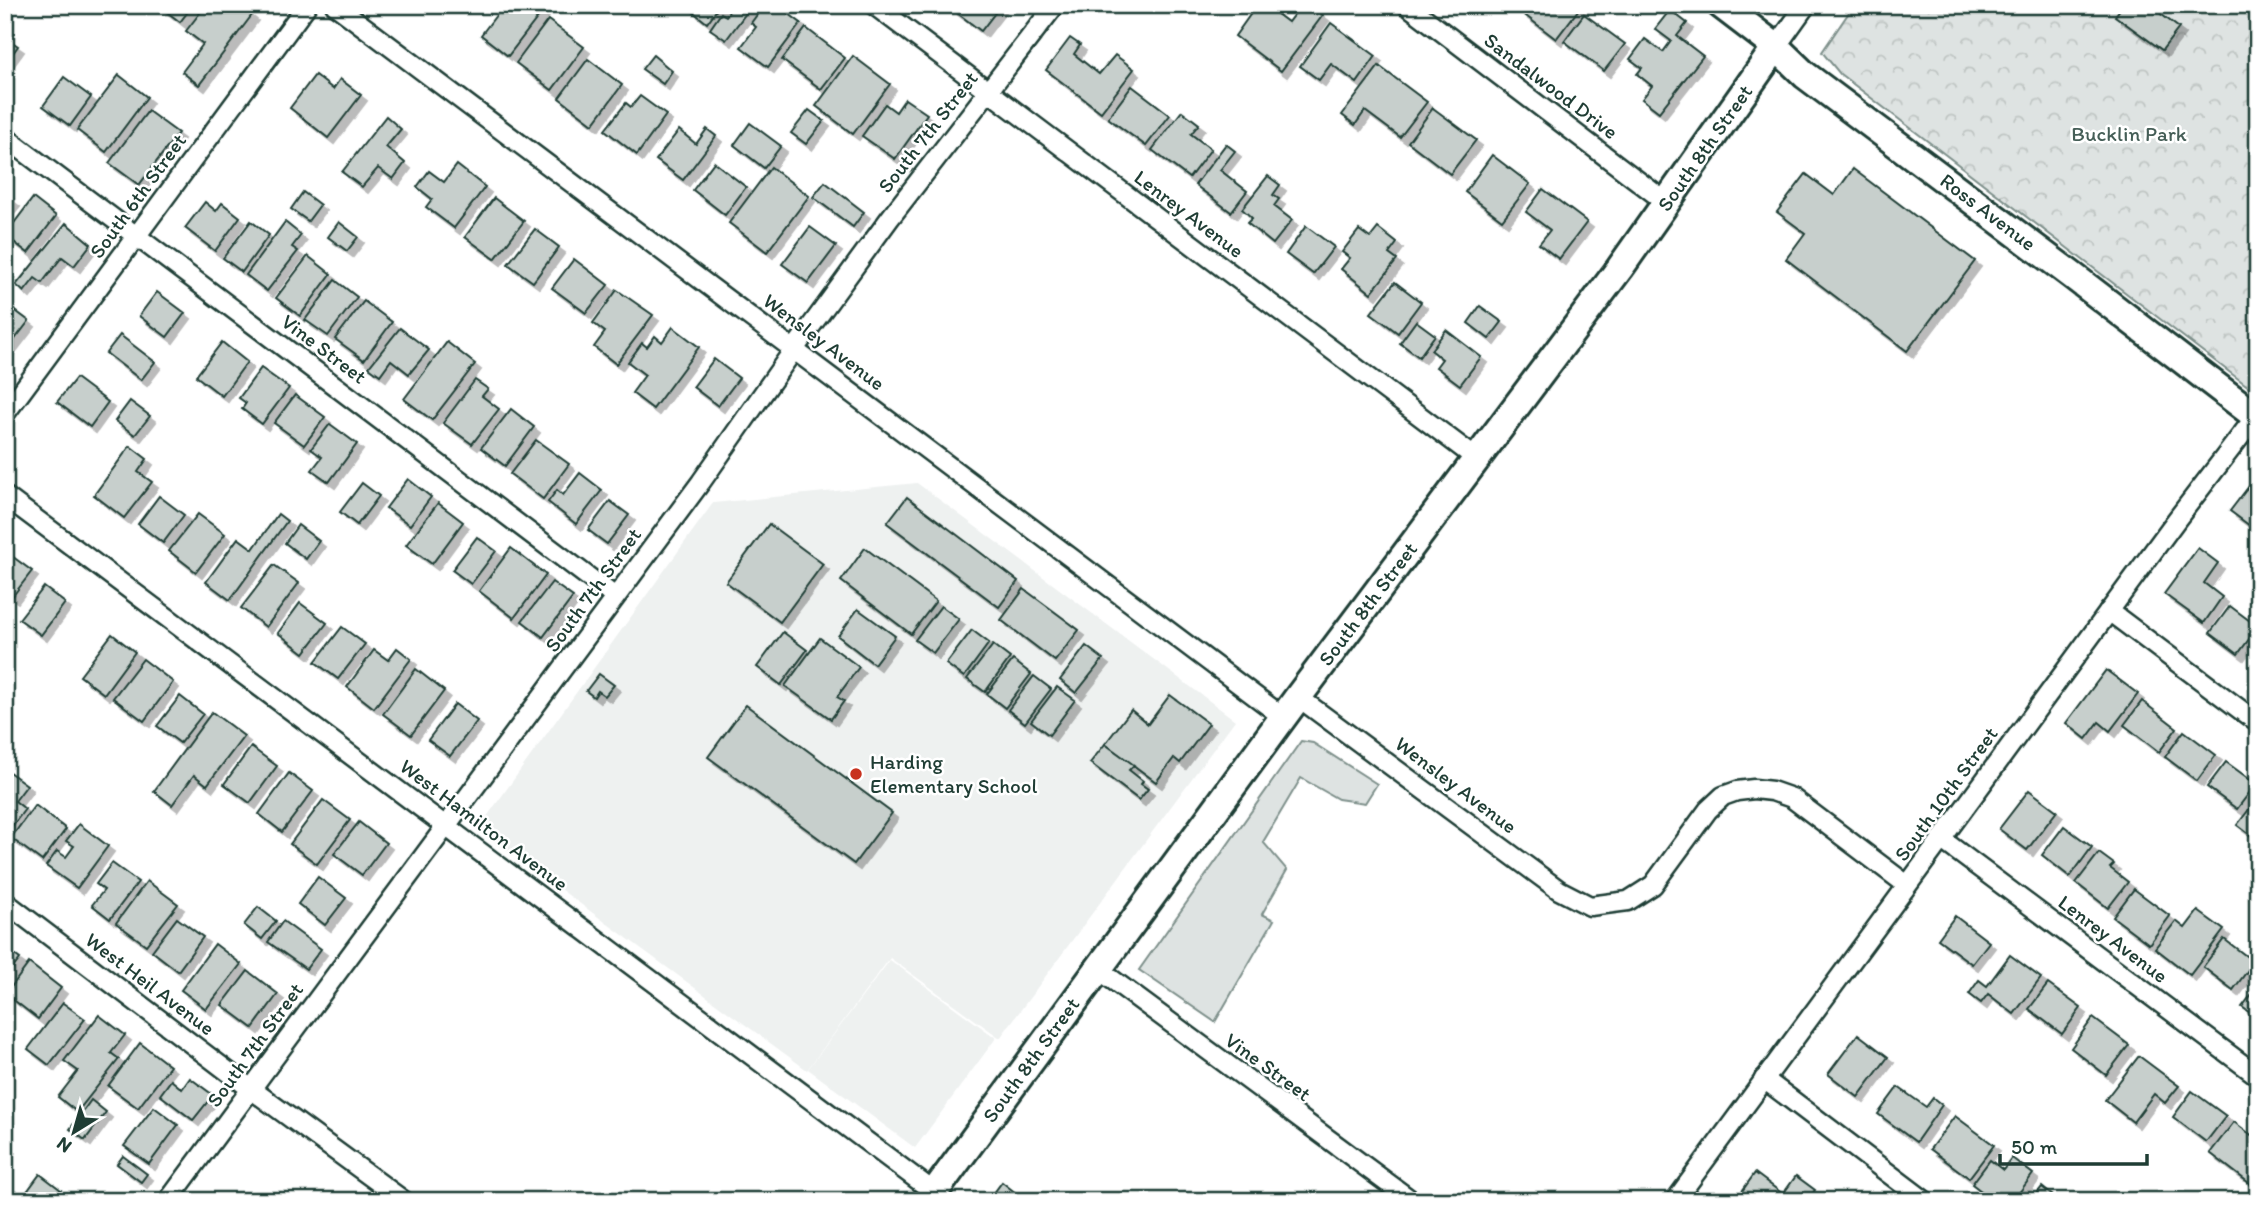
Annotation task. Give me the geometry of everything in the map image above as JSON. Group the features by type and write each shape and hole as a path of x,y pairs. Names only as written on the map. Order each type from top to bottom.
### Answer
{"street":[{"name":"South 6th Street","path":"5,414 307,5"},
{"name":"Wensley Avenue","path":"335,5 795,348 1291,707 1559,890 1590,906 1628,901 1653,885 1708,810 1723,796 1754,789 1772,791 1792,798 1907,885"},
{"name":"Lenrey Avenue","path":"874,5 1477,459"},
{"name":"South 7th Street","path":"168,1201 701,482 890,218 1055,5"},
{"name":"Sandalwood Drive","path":"1407,5 1667,203"},
{"name":"Ross Avenue","path":"1721,5 1776,47 1805,75 2257,417"},
{"name":"South 8th Street","path":"931,1196 1667,203 1806,5"},
{"name":"Vine Street","path":"5,137 615,597"},
{"name":"South 10th Street","path":"1675,1201 2109,611 2257,417"},
{"name":"West Hamilton Avenue","path":"5,496 446,825 931,1196"},
{"path":"2109,611 2258,723"},
{"name":"Lenrey Avenue","path":"1941,839 2258,1076"},
{"name":"West Heil Avenue","path":"5,902 251,1089 404,1201"},
{"name":"Vine Street","path":"1098,969 1412,1201"},
{"path":"1765,1079 1925,1201"}],"shaded area":[{"name":"Harding Elementary School","path":"917,483 1235,720 1000,1038 890,958 807,1070 478,829 713,503"},
{"path":"890,960 996,1038 915,1148 808,1069"}],"green space":[{"name":"Bucklin Park","path":"1854,5 2258,5 2258,394 1840,74 1822,52"},
{"path":"1301,741 1313,743 1377,784 1365,803 1338,799 1301,778 1263,842 1287,870 1262,914 1274,920 1215,1022 1139,970"}],"building":[{"path":"158,5 193,5 180,22"},
{"path":"206,5 240,5 252,15 199,85 182,72 203,44 186,31"},
{"path":"494,5 541,5 545,8 508,56 481,35 500,10"},
{"path":"697,5 720,5 707,23 692,11"},
{"path":"721,5 752,5 726,40 710,29 721,13 726,16 729,11"},
{"path":"764,5 777,5 801,23 768,67 741,47 756,27 751,23"},
{"path":"955,5 1001,5 981,31 952,9"},
{"path":"1257,5 1265,5 1288,22 1301,5 1310,5 1323,15 1281,71 1235,36"},
{"path":"1527,5 1582,5 1556,39 1522,13"},
{"path":"2123,5 2149,5 2179,28 2162,50 2115,16"},
{"path":"1670,10 1687,23 1677,36 1703,56 1659,112 1642,99 1652,86 1637,74 1642,68 1630,59 1645,39 1663,52 1671,41 1655,29"},
{"path":"1584,14 1625,44 1604,71 1564,41"},
{"path":"548,20 584,47 552,90 516,63"},
{"path":"1331,23 1376,56 1357,83 1331,64 1319,80 1300,66"},
{"path":"806,28 845,58 821,89 782,60"},
{"path":"5,37 18,46 5,64"},
{"path":"1070,38 1080,45 1074,54 1099,74 1115,55 1134,69 1101,112 1046,70"},
{"path":"653,55 672,71 663,84 642,69"},
{"path":"853,56 890,84 853,134 816,106"},
{"path":"588,59 622,85 593,124 559,98"},
{"path":"1379,66 1427,102 1400,137 1365,111 1355,125 1342,115"},
{"path":"119,75 147,97 106,152 77,130"},
{"path":"315,75 333,89 340,79 361,95 328,138 290,108"},
{"path":"64,77 91,97 70,126 43,106"},
{"path":"1132,86 1170,115 1146,146 1108,118"},
{"path":"640,96 666,115 637,155 605,130 626,103 631,107"},
{"path":"905,99 927,114 895,159 862,136 885,104 896,112"},
{"path":"1433,108 1476,140 1450,174 1408,142"},
{"path":"809,110 824,121 806,144 791,133"},
{"path":"148,111 178,133 139,185 109,163"},
{"path":"1182,111 1199,124 1191,134 1211,149 1189,178 1152,150"},
{"path":"386,116 401,129 386,147 405,163 393,179 378,168 362,187 342,172"},
{"path":"750,123 781,146 764,168 734,145"},
{"path":"707,129 716,136 683,180 656,160 679,130 696,144"},
{"path":"1226,144 1235,151 1220,170 1247,191 1231,212 1195,185"},
{"path":"1492,155 1530,184 1502,220 1465,192"},
{"path":"714,162 746,187 725,215 693,190"},
{"path":"457,165 485,187 454,228 426,207 432,199 417,187 429,171 444,182"},
{"path":"771,167 809,196 767,252 729,223"},
{"path":"1853,169 1975,261 1907,351 1786,259 1805,233 1777,212 1806,174 1834,195"},
{"path":"1268,176 1280,185 1273,195 1279,199 1274,206 1292,220 1273,244 1247,223 1252,218 1242,209"},
{"path":"825,182 864,212 853,227 813,197"},
{"path":"1543,189 1587,222 1559,259 1539,244 1550,230 1526,212"},
{"path":"303,192 320,205 308,221 291,209"},
{"path":"5,194 14,201 5,212"},
{"path":"33,198 56,216 28,253 5,235"},
{"path":"494,198 524,221 495,259 465,237"},
{"path":"205,202 216,211 222,203 240,217 215,251 185,228"},
{"path":"251,221 269,235 242,272 223,258"},
{"path":"285,222 301,235 292,247 298,251 267,291 246,275"},
{"path":"339,222 358,237 347,251 328,237"},
{"path":"66,223 91,244 74,266 62,257 42,283 35,278 24,292 16,285"},
{"path":"1306,226 1334,247 1313,274 1286,254"},
{"path":"810,227 836,246 808,283 782,264"},
{"path":"1378,228 1397,243 1389,254 1397,260 1371,293 1341,269 1350,258 1342,252 1359,230 1370,238"},
{"path":"535,229 559,247 533,282 508,264"},
{"path":"308,256 331,274 300,316 276,298"},
{"path":"574,259 608,285 586,313 552,288"},
{"path":"335,280 357,297 328,336 305,320"},
{"path":"1395,282 1421,302 1398,333 1371,313"},
{"path":"617,290 653,315 616,364 594,347 605,332 593,323"},
{"path":"157,292 185,313 167,337 139,316"},
{"path":"364,301 392,322 364,360 335,339"},
{"path":"5,303 29,321 5,352"},
{"path":"1480,306 1502,322 1489,339 1468,323"},
{"path":"1416,321 1435,335 1419,357 1400,343"},
{"path":"673,327 699,347 653,409 632,393 645,375 628,362 642,343 647,347 655,336 662,342"},
{"path":"400,328 429,350 409,374 391,360 380,375 369,367"},
{"path":"1446,330 1481,357 1460,385 1436,367 1442,359 1431,350"},
{"path":"120,335 155,362 141,380 106,353"},
{"path":"222,342 247,362 222,396 196,376"},
{"path":"447,342 475,364 432,420 404,399"},
{"path":"714,359 739,378 718,406 693,387"},
{"path":"261,368 289,388 262,424 242,409 246,403 239,398"},
{"path":"76,378 108,402 90,427 57,402"},
{"path":"475,380 488,389 482,396 499,409 472,444 443,423"},
{"path":"295,395 325,417 304,445 274,423"},
{"path":"130,401 150,416 135,435 115,421"},
{"path":"511,409 534,427 505,466 481,448"},
{"path":"330,424 357,444 329,482 312,470 322,457 311,449"},
{"path":"536,440 569,464 543,499 510,474"},
{"path":"130,446 147,459 138,472 152,482 124,518 94,495"},
{"path":"580,473 602,490 576,524 548,502 557,490 563,495"},
{"path":"2256,477 2258,478 2258,532 2230,511"},
{"path":"408,479 431,497 410,525 386,508"},
{"path":"362,483 379,496 357,525 340,512"},
{"path":"159,496 184,515 163,543 138,524"},
{"path":"907,497 1018,581 999,607 887,523"},
{"path":"610,501 629,515 607,544 588,530"},
{"path":"438,503 463,522 432,564 406,545"},
{"path":"198,514 225,534 196,572 169,551"},
{"path":"278,514 287,521 230,600 206,582 238,538 253,549"},
{"path":"769,524 823,564 780,622 726,582"},
{"path":"298,525 319,541 306,559 285,543"},
{"path":"477,537 496,551 471,584 452,570"},
{"path":"511,548 546,575 514,618 479,591"},
{"path":"865,548 936,601 911,634 841,581"},
{"path":"2198,548 2218,563 2204,583 2222,597 2204,623 2164,594"},
{"path":"5,551 32,571 12,597 5,592"},
{"path":"274,565 299,583 266,627 241,608"},
{"path":"552,582 573,597 543,637 522,621"},
{"path":"44,587 65,603 41,635 19,619"},
{"path":"1024,589 1079,630 1055,661 1001,620"},
{"path":"300,603 327,623 304,653 278,633"},
{"path":"941,606 959,619 933,653 915,640"},
{"path":"2230,606 2258,627 2238,654 2210,633"},
{"path":"858,609 895,636 874,664 838,636"},
{"path":"342,627 365,644 338,679 315,662"},
{"path":"972,630 989,643 964,677 946,664"},
{"path":"783,632 807,650 781,685 757,667"},
{"path":"112,634 135,652 104,694 80,676"},
{"path":"820,638 859,667 837,697 844,701 831,719 785,686"},
{"path":"993,645 1010,658 985,692 967,679"},
{"path":"1086,646 1103,659 1076,693 1060,680"},
{"path":"397,648 411,659 374,708 347,687 374,650 388,660"},
{"path":"143,659 173,682 144,721 113,698"},
{"path":"1013,660 1031,674 1005,708 987,694"},
{"path":"416,669 444,691 411,735 383,714"},
{"path":"2106,670 2138,694 2110,731 2099,722 2086,739 2066,723"},
{"path":"599,674 614,685 605,696 598,691 594,697 586,691"},
{"path":"1034,676 1051,689 1025,723 1008,710"},
{"path":"1057,687 1075,700 1049,735 1031,721"},
{"path":"1170,695 1209,724 1180,763 1174,758 1156,782 1105,744 1131,710 1148,724"},
{"path":"180,696 203,714 180,743 157,726"},
{"path":"2142,701 2177,728 2159,752 2124,725"},
{"path":"455,704 477,721 450,756 428,740"},
{"path":"746,705 892,813 854,864 708,757"},
{"path":"212,712 244,736 207,785 194,775 172,805 154,791"},
{"path":"2184,731 2216,755 2197,781 2165,757"},
{"path":"1105,744 1134,765 1129,770 1143,781 1141,784 1148,789 1139,800 1090,763"},
{"path":"251,747 277,766 250,803 224,784"},
{"path":"2226,762 2256,784 2237,809 2207,787"},
{"path":"5,769 27,785 15,801 25,809 7,833 5,832"},
{"path":"289,773 313,791 282,832 259,814"},
{"path":"2029,790 2057,811 2027,850 1999,829"},
{"path":"2258,798 2258,841 2237,825"},
{"path":"323,800 350,820 317,864 290,844"},
{"path":"35,805 66,829 42,861 11,838"},
{"path":"359,822 386,843 362,875 334,854"},
{"path":"79,824 108,846 77,888 46,866 57,851 66,857 74,846 66,841"},
{"path":"2064,826 2092,847 2070,877 2042,855"},
{"path":"2099,853 2114,864 2110,868 2128,882 2108,908 2076,883"},
{"path":"112,863 138,882 110,919 92,905 104,890 96,884"},
{"path":"318,877 346,898 325,925 298,904"},
{"path":"147,881 178,904 146,945 116,923"},
{"path":"2134,889 2170,916 2149,944 2113,917"},
{"path":"258,907 276,921 262,939 244,925"},
{"path":"2198,911 2224,930 2190,975 2155,948 2176,921 2185,928"},
{"path":"1955,916 1989,942 1972,964 1938,939"},
{"path":"177,918 203,937 178,971 152,951"},
{"path":"283,921 321,949 306,969 268,942"},
{"path":"2224,939 2254,962 2233,990 2203,967"},
{"path":"215,944 241,964 206,1009 181,990"},
{"path":"5,948 20,959 5,978"},
{"path":"2010,955 2041,978 2014,1014 1988,994 1981,1003 1969,994 1979,980 1987,986"},
{"path":"29,963 61,988 38,1019 6,994"},
{"path":"248,971 278,994 253,1028 222,1005"},
{"path":"2048,984 2081,1008 2062,1034 2029,1009"},
{"path":"2258,986 2258,1019 2242,1007"},
{"path":"63,1003 85,1019 49,1065 28,1049"},
{"path":"99,1015 125,1035 111,1053 119,1059 77,1112 58,1097 78,1071 64,1061"},
{"path":"2093,1018 2129,1045 2106,1075 2071,1048"},
{"path":"1858,1034 1888,1057 1858,1097 1828,1074"},
{"path":"140,1043 170,1066 138,1108 108,1086"},
{"path":"2139,1056 2179,1086 2165,1103 2154,1094 2133,1122 2105,1100"},
{"path":"190,1078 213,1095 193,1120 160,1095 171,1080 182,1089"},
{"path":"1898,1087 1926,1107 1933,1098 1942,1105 1916,1142 1878,1114"},
{"path":"2192,1091 2226,1116 2206,1142 2173,1117"},
{"path":"91,1100 106,1112 85,1140 70,1129"},
{"path":"154,1107 178,1125 149,1164 124,1146"},
{"path":"1955,1116 1994,1145 1969,1178 1930,1149"},
{"path":"2234,1122 2258,1140 2258,1179 2253,1186 2210,1153"},
{"path":"123,1156 147,1174 141,1182 117,1164"},
{"path":"2012,1158 2033,1174 2013,1201 1994,1201 1972,1184 1990,1160 2003,1170"},
{"path":"1755,1173 1783,1194 1796,1176 1815,1190 1807,1201 1735,1201"},
{"path":"40,1174 61,1190 53,1201 20,1201"},
{"path":"1002,1182 1026,1201 988,1201"},
{"path":"2042,1187 2059,1201 2031,1201"}],"place":[{"name":"Harding Elementary School","path":"856,774"}]}
